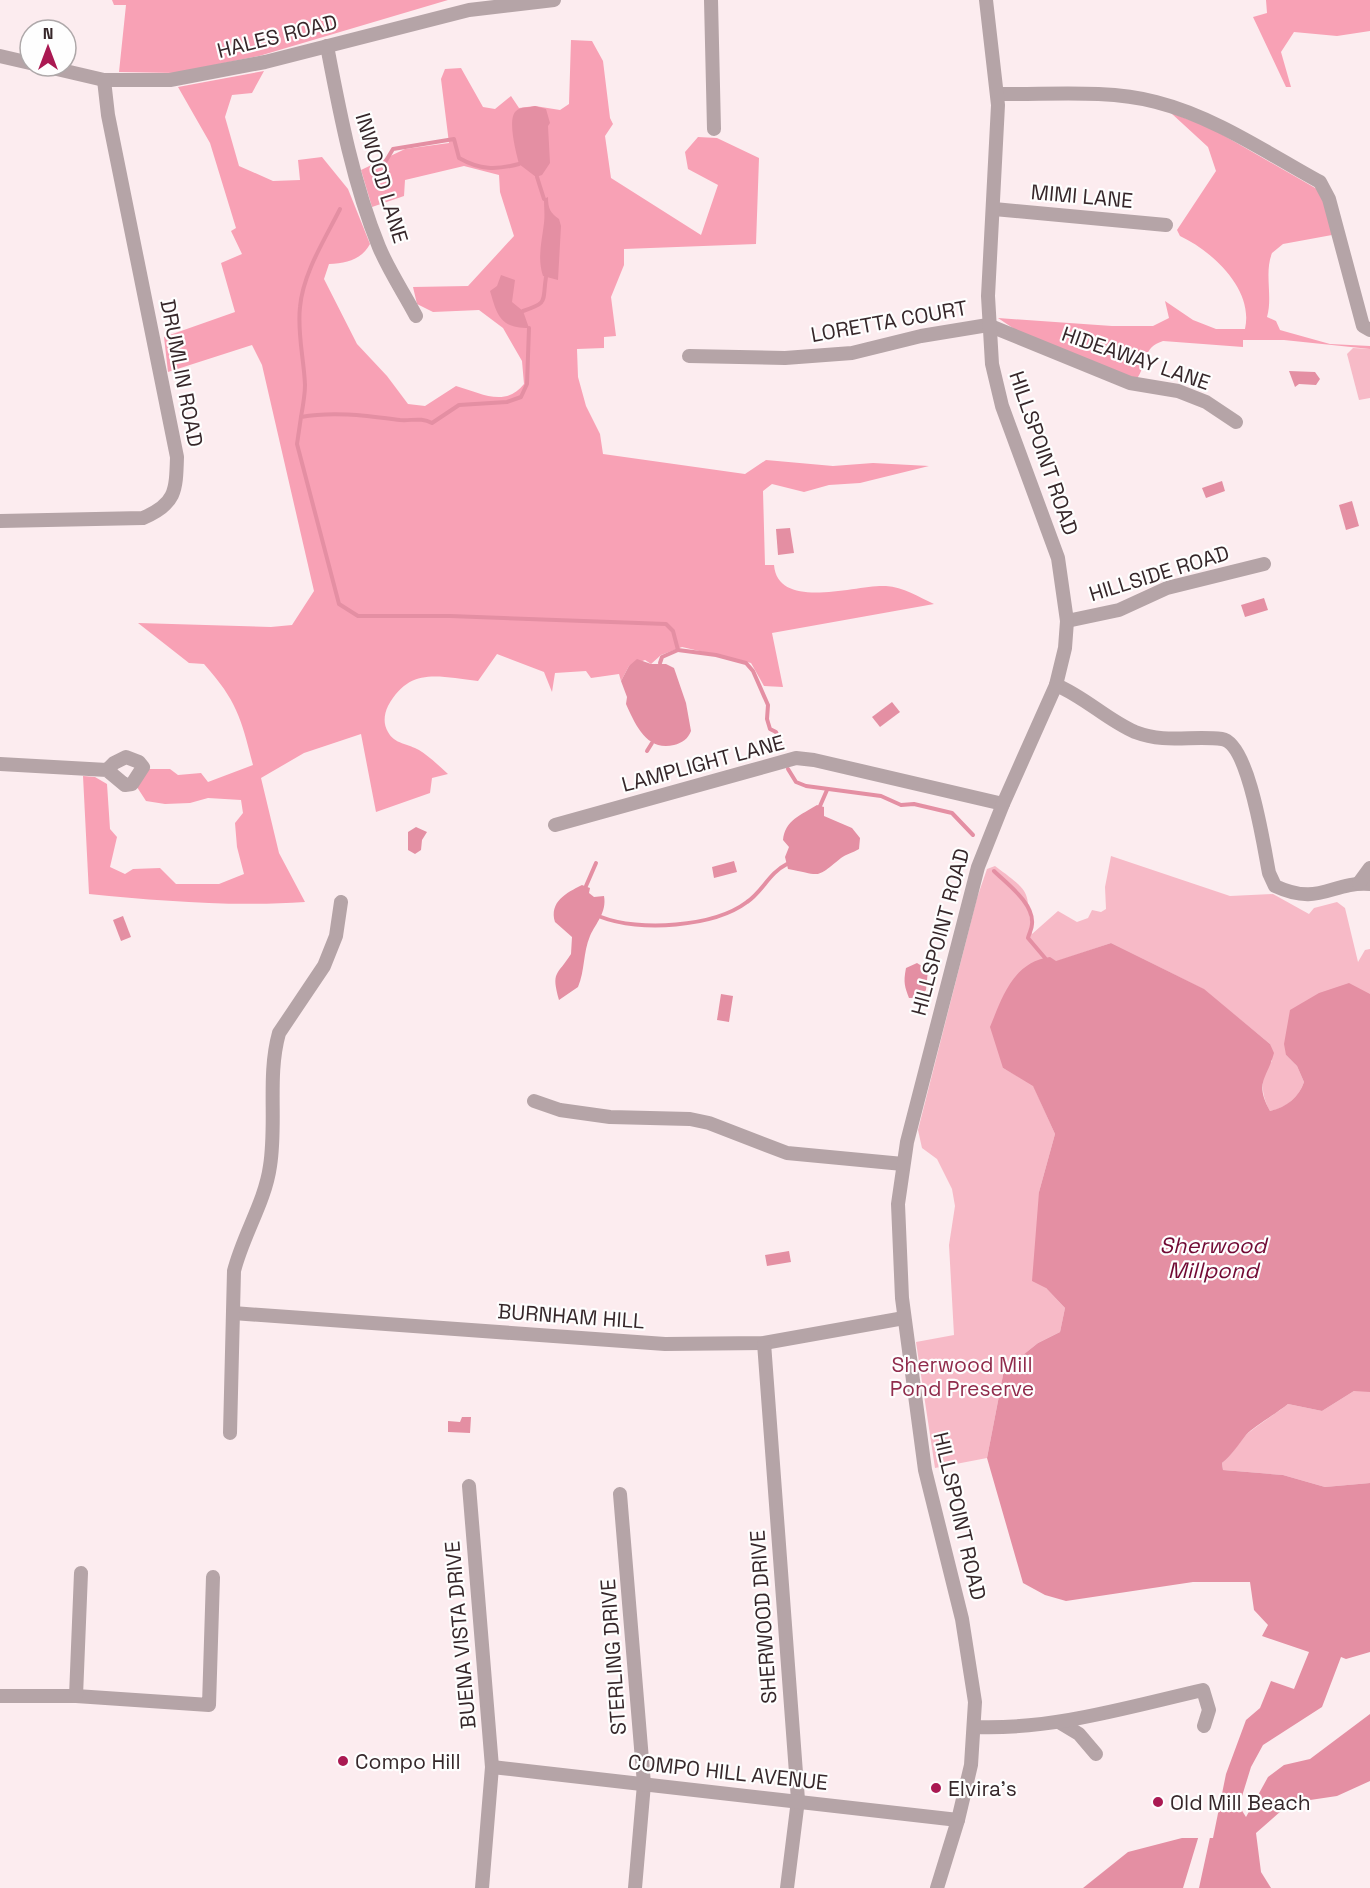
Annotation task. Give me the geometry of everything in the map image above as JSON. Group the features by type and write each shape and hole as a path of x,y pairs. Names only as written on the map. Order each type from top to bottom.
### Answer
{"street":[{"name":"HALES ROAD","path":"78,74 104,80 170,80 210,74 469,9 554,0"},
{"path":"711,0 714,129"},
{"name":"HILLSPOINT ROAD","path":"937,1888 958,1820 971,1765 975,1727 968,1652 925,1470 904,1318 898,1251 898,1204 903,1164 971,889 1003,804 1056,686 1065,648 1067,621 1058,558 1002,406 992,364 988,325 997,94 986,0"},
{"name":"INWOOD LANE","path":"327,46 342,125 367,215 380,250 416,316"},
{"path":"0,56 18,60"},
{"name":"DRUMLIN ROAD","path":"0,521 143,518 160,511 174,496 177,457 108,115 104,80"},
{"path":"997,94 1103,96 1155,102 1205,119 1320,182 1329,199 1363,326 1370,330"},
{"name":"MIMI LANE","path":"994,209 1166,225"},
{"name":"LORETTA COURT","path":"689,356 785,358 852,353 921,336 988,325"},
{"name":"HIDEAWAY LANE","path":"988,325 1130,383 1172,388 1206,402 1236,422"},
{"name":"HILLSIDE ROAD","path":"1067,621 1119,610 1167,588 1264,564"},
{"path":"1056,686 1136,732 1164,740 1220,739 1232,744 1244,762 1275,886 1295,895 1324,893 1365,884 1370,868"},
{"name":"LAMPLIGHT LANE","path":"555,825 796,758 1003,804"},
{"path":"0,764 107,770"},
{"path":"230,1433 234,1270 270,1168 274,1139 273,1069 278,1038 324,966 336,936 341,902"},
{"path":"534,1101 560,1110 610,1117 690,1119 788,1153 903,1164"},
{"name":"BURNHAM HILL","path":"233,1313 665,1344 764,1343 904,1318"},
{"name":"SHERWOOD DRIVE","path":"764,1343 798,1800 787,1888"},
{"name":"BUENA VISTA DRIVE","path":"469,1486 492,1767 482,1888"},
{"name":"STERLING DRIVE","path":"621,1494 644,1784 635,1888"},
{"path":"76,1696 81,1573"},
{"path":"0,1696 76,1696 209,1705 213,1577"},
{"path":"975,1727 1016,1728 1059,1722 1203,1690 1209,1710 1204,1726"},
{"path":"1059,1722 1073,1729 1096,1754"},
{"name":"COMPO HILL AVENUE","path":"492,1767 958,1820"}],"green space":[{"path":"1353,348 1370,349 1370,398 1359,400 1347,354"},
{"name":"Sherwood Mill Pond Preserve","path":"1111,856 1230,896 1273,894 1309,914 1314,908 1337,902 1345,908 1358,962 1365,950 1370,949 1370,994 1286,1055 1297,1066 1304,1082 1292,1101 1270,1111 1263,1092 1263,1079 1272,1061 1270,1044 1203,989 1111,943 1055,962 1003,1068 1033,1085 1055,1134 1039,1192 1046,1288 1065,1308 1060,1332 1038,1343 1004,1370 987,1458 935,1468 916,1342 954,1335 949,1245 955,1206 952,1189 937,1159 922,1148 918,1130 977,898 987,869 995,866 1016,882 1026,894 1032,934 1058,911 1077,922 1088,918 1092,910 1101,912 1106,909 1105,887"},
{"path":"1354,1391 1370,1391 1370,1483 1325,1487 1283,1475 1223,1470 1222,1463 1246,1435 1288,1404 1322,1411"}],"shaded area":[{"path":"112,0 448,0 259,56 176,73 119,72 126,5 114,5"},
{"path":"1266,0 1370,0 1370,31 1337,36 1294,32 1281,52 1291,87 1286,87 1253,17 1267,13"},
{"path":"571,40 592,41 603,61 610,118 613,124 605,136 611,178 701,235 718,185 688,169 685,152 698,137 717,138 759,158 756,244 624,249 624,265 611,297 616,336 604,337 604,348 577,349 578,377 586,406 600,434 603,454 745,474 766,460 833,466 873,463 929,466 860,483 829,485 804,492 772,484 763,491 765,565 774,565 779,579 789,588 804,592 886,586 905,590 934,604 772,633 783,687 764,686 751,663 682,647 661,655 651,664 645,660 629,666 621,681 619,674 591,678 586,671 555,673 552,692 544,672 497,654 478,681 438,677 416,679 397,693 388,706 385,722 386,729 394,739 419,750 448,774 432,778 430,793 376,812 361,734 304,753 261,778 279,853 305,902 224,904 89,894 83,776 95,777 107,784 110,829 117,837 110,867 125,874 133,869 160,868 176,884 219,884 244,874 237,847 235,823 243,813 241,800 208,798 190,803 165,804 146,801 135,784 148,769 170,769 178,775 201,773 208,782 253,765 236,711 215,677 204,664 189,663 138,623 271,627 292,625 314,591 262,365 252,345 168,372 164,337 235,312 221,263 242,254 231,231 236,228 210,143 178,87 264,71 252,93 232,95 225,117 239,166 273,181 300,180 298,160 322,157 348,189 370,244 353,260 329,264 324,279 357,344 387,376 408,404 425,406 456,386 483,395 501,397 517,391 524,384 522,361 503,328 479,310 433,312 417,304 413,287 468,286 514,236 500,192 499,175 464,166 405,180 404,196 372,207 361,170 405,149 449,143 441,79 445,69 461,68 483,107 495,109 511,96 519,108 535,106 560,110 569,104"},
{"path":"1171,113 1209,127 1317,189 1324,198 1332,235 1283,244 1272,253 1267,317 1276,321 1280,330 1330,344 1370,346 1370,349 1284,340 1243,340 1243,347 1163,341 1148,352 1136,380 1032,341 998,318 1112,326 1153,326 1169,318 1165,301 1193,320 1216,329 1245,329 1246,314 1237,286 1217,261 1180,236 1177,230 1216,171 1208,147"}],"water":[{"path":"535,106 546,109 550,123 548,126 550,163 542,175 536,177 519,164 512,128 513,115 518,109"},
{"path":"548,197 550,210 559,219 561,226 558,280 543,276 540,263 544,199"},
{"path":"501,275 515,280 512,302 523,311 529,328 511,325 505,322 498,313 490,291 497,286"},
{"path":"1289,371 1315,372 1320,379 1316,385 1299,384 1295,387"},
{"path":"1222,481 1225,491 1206,498 1202,488"},
{"path":"1352,501 1359,526 1346,530 1339,505"},
{"path":"790,528 794,553 778,555 776,529"},
{"path":"1264,598 1268,610 1245,617 1241,605"},
{"path":"637,659 651,664 666,664 674,668 686,703 691,731 682,742 665,746 656,744 643,735 638,728 626,704 627,697 621,681 629,666"},
{"path":"892,702 900,712 880,727 872,717"},
{"path":"817,805 824,807 824,816 852,828 860,838 859,849 821,873 813,874 788,869 785,857 789,847 783,840 784,833 790,823"},
{"path":"416,827 427,832 422,840 421,850 415,854 408,850 408,832"},
{"path":"734,861 737,872 714,878 712,867"},
{"path":"582,885 590,888 589,893 594,897 604,896 604,907 588,942 578,987 559,1000 557,974 571,954 572,937 555,922 554,909 560,899"},
{"path":"123,916 131,937 121,941 113,920"},
{"name":"Sherwood Millpond","path":"1111,943 1204,989 1270,1044 1274,1053 1262,1087 1270,1111 1291,1101 1304,1082 1297,1066 1286,1055 1284,1044 1290,1010 1319,993 1349,983 1370,994 1370,1392 1354,1391 1322,1411 1288,1404 1249,1432 1222,1463 1223,1470 1283,1475 1325,1487 1370,1483 1370,1652 1346,1659 1341,1657 1322,1707 1263,1745 1251,1767 1239,1806 1246,1817 1268,1777 1284,1765 1310,1759 1370,1714 1370,1781 1337,1796 1290,1803 1256,1833 1261,1872 1271,1888 1083,1888 1128,1852 1182,1838 1213,1838 1226,1774 1246,1720 1260,1708 1271,1681 1294,1689 1309,1652 1262,1636 1268,1625 1254,1610 1250,1582 1193,1582 1066,1601 1045,1595 1023,1583 987,1458 1004,1370 1038,1343 1060,1332 1065,1308 1046,1288 1032,1281 1039,1192 1055,1134 1033,1086 1003,1068 990,1027 1011,983 1027,966 1037,960 1050,957 1056,961"},
{"path":"917,963 928,970 926,990 920,998 909,998 905,984 906,968"},
{"path":"721,994 733,996 729,1022 717,1020"},
{"path":"789,1251 791,1262 767,1266 765,1255"},
{"path":"462,1417 471,1417 470,1433 448,1432 448,1421 460,1422"}],"pier":[{"path":"1212,1828 1199,1888 1183,1888 1199,1835 1210,1835"}],"waterway":[{"path":"384,164 393,149 454,139 459,158 474,165 495,168 519,164"},
{"path":"537,177 544,199"},
{"path":"301,417 305,385 299,326 302,294 316,256 340,209"},
{"path":"523,311 541,303 546,277"},
{"path":"529,328 527,384 521,397 507,402 459,405 432,423 420,420 351,415 326,414 301,417 297,444 339,604 358,616 450,616 666,624 673,631 678,650 716,655 746,663 753,671 768,705 767,719 770,729 776,732 783,749"},
{"path":"660,663 662,657 678,650"},
{"path":"647,751 652,743"},
{"path":"788,769 796,782 806,786 881,796 901,805 914,804 952,813 973,835"},
{"path":"820,806 827,790"},
{"path":"586,886 596,863"},
{"path":"601,917 617,922 655,925 696,922 716,917 747,902 775,872 787,864"},
{"path":"994,871 1019,894 1029,909 1032,928 1028,938 1045,958"}],"place":[{"name":"Compo Hill","path":"343,1761"},
{"name":"Elvira's","path":"936,1788"},
{"name":"Old Mill Beach","path":"1158,1802"}]}
